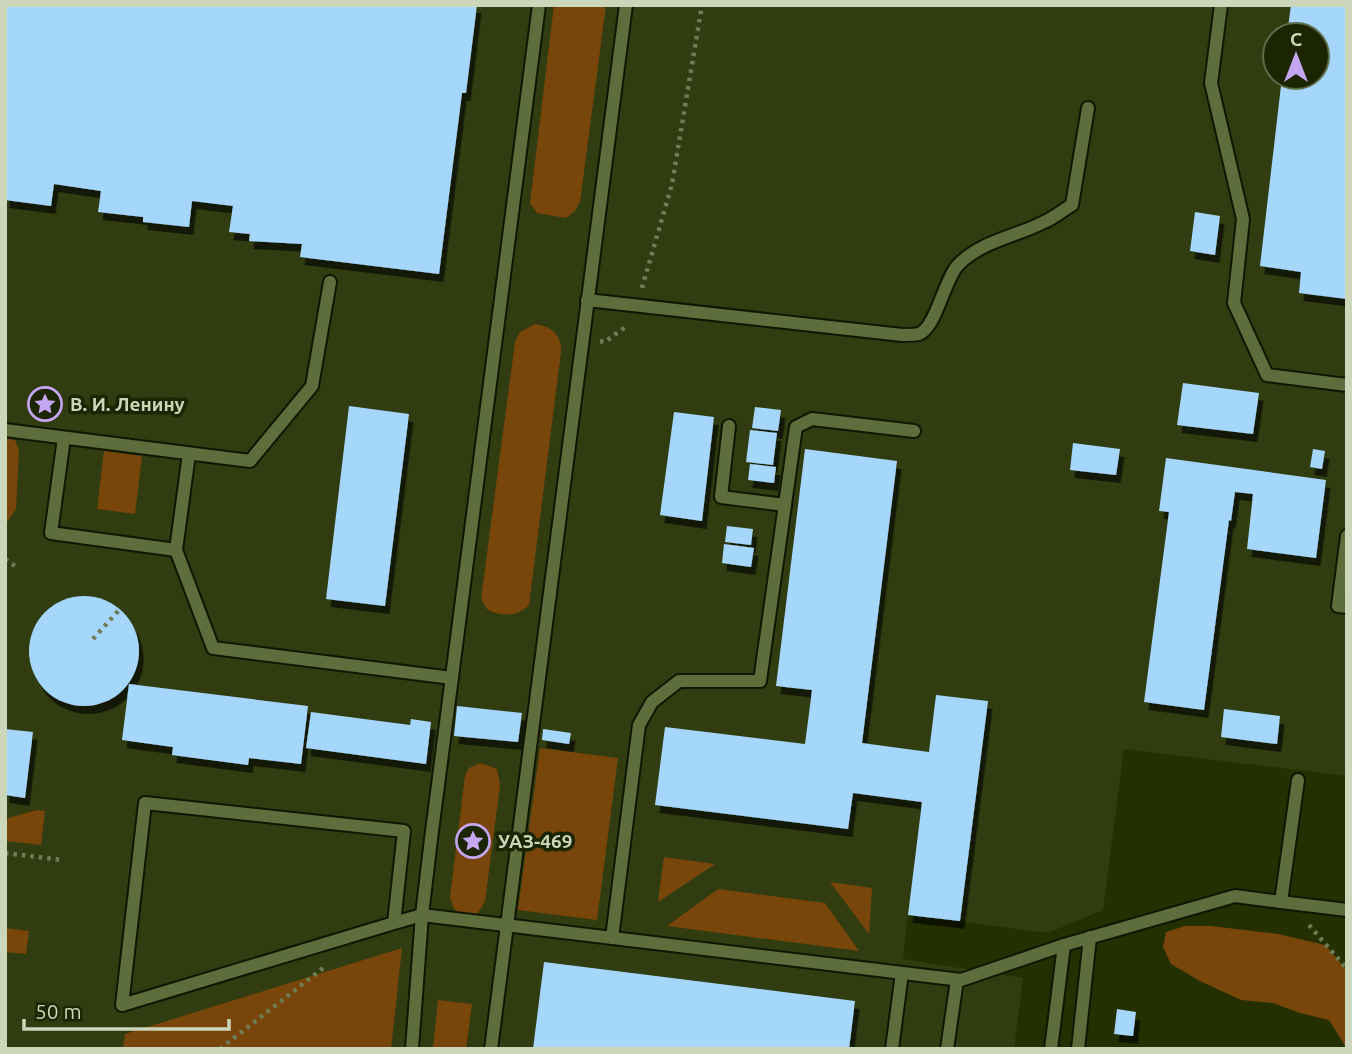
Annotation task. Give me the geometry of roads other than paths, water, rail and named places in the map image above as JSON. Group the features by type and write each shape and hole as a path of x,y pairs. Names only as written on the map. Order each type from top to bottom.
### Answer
{"lane":[{"path":"412,1049 422,915 539,5"},
{"path":"491,1049 626,5"},
{"path":"1221,5 1211,83 1243,219 1234,303 1267,375 1347,385"},
{"path":"587,300 902,335 919,334 928,328 956,267 969,255 1045,222 1072,205 1088,108"},
{"path":"5,430 250,461 312,386 330,282"},
{"path":"612,938 639,725 652,702 679,681 760,681 796,427 812,419 914,431"},
{"path":"729,426 721,497 785,505"},
{"path":"64,438 51,533 176,550"},
{"path":"189,454 176,550 213,648 452,678"},
{"path":"1347,536 1338,606 1347,607"},
{"path":"1285,902 1298,780"},
{"path":"394,923 404,831 145,803 121,1005 422,915 957,980 1090,937 1235,896 1347,910"},
{"path":"1078,1049 1090,937"},
{"path":"1051,1049 1064,945"},
{"path":"892,1049 902,973"},
{"path":"947,1049 957,980"}],"place":[{"name":"В. И. Ленину","path":"45,404"},
{"name":"УАЗ-469","path":"473,841"}]}
